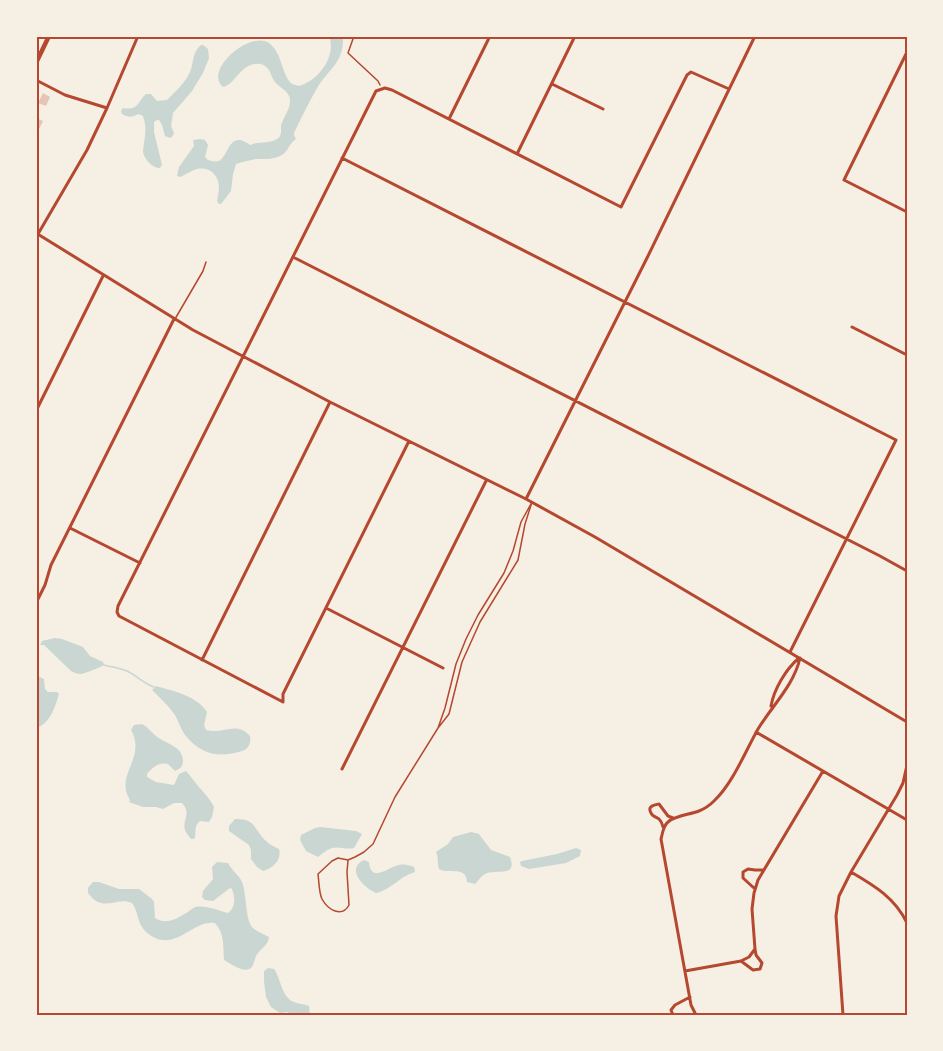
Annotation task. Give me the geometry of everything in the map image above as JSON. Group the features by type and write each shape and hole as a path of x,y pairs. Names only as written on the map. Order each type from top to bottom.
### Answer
{"main road":[{"path":"36,63 49,36"}],"street":[{"path":"138,36 107,108 77,169 37,233 174,320 330,402 532,502 907,722"},
{"path":"449,119 490,36"},
{"path":"517,154 575,36"},
{"path":"526,499 755,36"},
{"path":"907,52 844,180 907,212"},
{"path":"409,441 283,694 283,702 123,620 117,614 118,606 376,91 385,88 392,90 621,207 687,75 691,72 699,74 729,89"},
{"path":"36,80 65,95 107,108"},
{"path":"552,84 603,109"},
{"path":"342,158 896,440 790,652"},
{"path":"292,257 907,571"},
{"path":"36,411 104,276"},
{"path":"36,603 51,565 174,320"},
{"path":"852,327 907,355"},
{"path":"202,660 330,402"},
{"path":"342,770 486,480"},
{"path":"70,528 140,563"},
{"path":"326,608 443,669"},
{"path":"663,828 668,821 700,811 720,794 756,732 797,670 800,658"},
{"path":"771,708 773,698 790,666 800,658"},
{"path":"756,732 907,820"},
{"path":"903,783 907,765"},
{"path":"741,962 753,970 760,969 762,963 756,955 752,909 758,880 823,771"},
{"path":"843,1015 836,916 839,896 907,777"},
{"path":"675,818 668,816 659,804 650,808 650,812 662,821 662,838 685,971 691,1005 696,1015 686,1015"},
{"path":"755,890 743,878 743,872 748,869 764,870"},
{"path":"851,872 885,894 907,923"},
{"path":"685,971 741,962 755,949"},
{"path":"673,1015 671,1010 673,1006 690,997"}],"lane":[{"path":"174,320 203,272 206,262"},
{"path":"438,728 446,708 456,664 466,639 504,573 521,522 532,502"},
{"path":"348,860 349,905 344,912 336,912 321,898 318,874 332,861 338,858 348,860 364,852 373,844 395,797 449,714 462,662 480,622 518,560 532,502"}],"path":[{"path":"354,36 348,53 378,81 381,89"}],"shaded area":[{"path":"329,36 343,36 341,54 316,90 294,133 296,139 285,153 274,158 256,159 236,164 231,191 221,204 217,201 218,181 211,171 199,169 180,177 177,176 179,167 194,146 193,140 205,140 208,145 205,157 208,160 219,161 230,145 238,140 250,145 279,138 290,103 288,94 275,82 268,69 260,64 246,67 223,87 218,80 219,72 231,54 251,42 269,43 276,51 289,81 299,86 313,79 324,67 330,52"},
{"path":"201,45 208,49 209,58 192,91 173,113 171,126 174,133 172,137 165,136 159,120 154,122 154,132 162,165 160,168 154,167 147,161 143,152 145,130 143,116 139,114 127,116 121,111 123,108 135,107 146,94 151,94 157,101 167,100 188,76 195,54"},
{"path":"55,638 83,647 90,656 103,662 104,665 82,674 71,671 44,645 40,645 42,641"},
{"path":"36,675 44,679 45,689 48,692 59,694 49,718 37,728"},
{"path":"156,686 184,695 203,706 207,712 204,725 206,730 234,728 244,731 250,736 248,747 234,753 219,754 198,747 184,734 173,712 152,690"},
{"path":"142,724 156,736 177,748 183,760 181,767 175,771 168,764 162,764 152,769 147,777 156,782 174,785 179,774 186,771 214,807 209,822 200,821 197,825 193,839 185,830 187,813 182,803 174,803 163,809 143,807 129,802 126,782 135,749 135,740 131,730 134,725"},
{"path":"235,819 247,820 266,841 279,849 278,860 273,866 263,871 257,867 251,859 249,845 229,831 229,826"},
{"path":"320,827 356,831 362,834 354,848 332,848 318,857 306,851 300,840 301,835"},
{"path":"471,832 479,834 491,850 510,857 511,868 504,872 489,872 475,884 467,882 464,874 460,872 439,869 436,852 448,844 453,837"},
{"path":"576,848 581,850 580,856 566,863 529,869 521,866 522,861"},
{"path":"364,860 369,862 370,869 376,873 403,865 414,867 415,872 376,893 362,883 356,873 356,868"},
{"path":"217,862 228,863 239,877 244,887 250,925 256,931 269,937 257,954 252,967 246,970 224,960 222,936 215,923 198,926 174,939 156,938 143,928 132,903 120,901 104,904 88,893 88,888 93,882 119,889 139,889 154,902 155,918 165,921 176,919 195,907 208,907 228,913 234,902 232,889 230,888 213,901 202,897 203,891 213,879 212,867"},
{"path":"268,968 274,969 290,1000 309,1006 310,1015 280,1013 271,1007 266,997 264,981 264,971"}],"building":[{"path":"43,93 50,97 46,106 38,103"},
{"path":"36,118 43,121 36,135"}],"waterway":[{"path":"104,665 126,671 154,687"}]}
